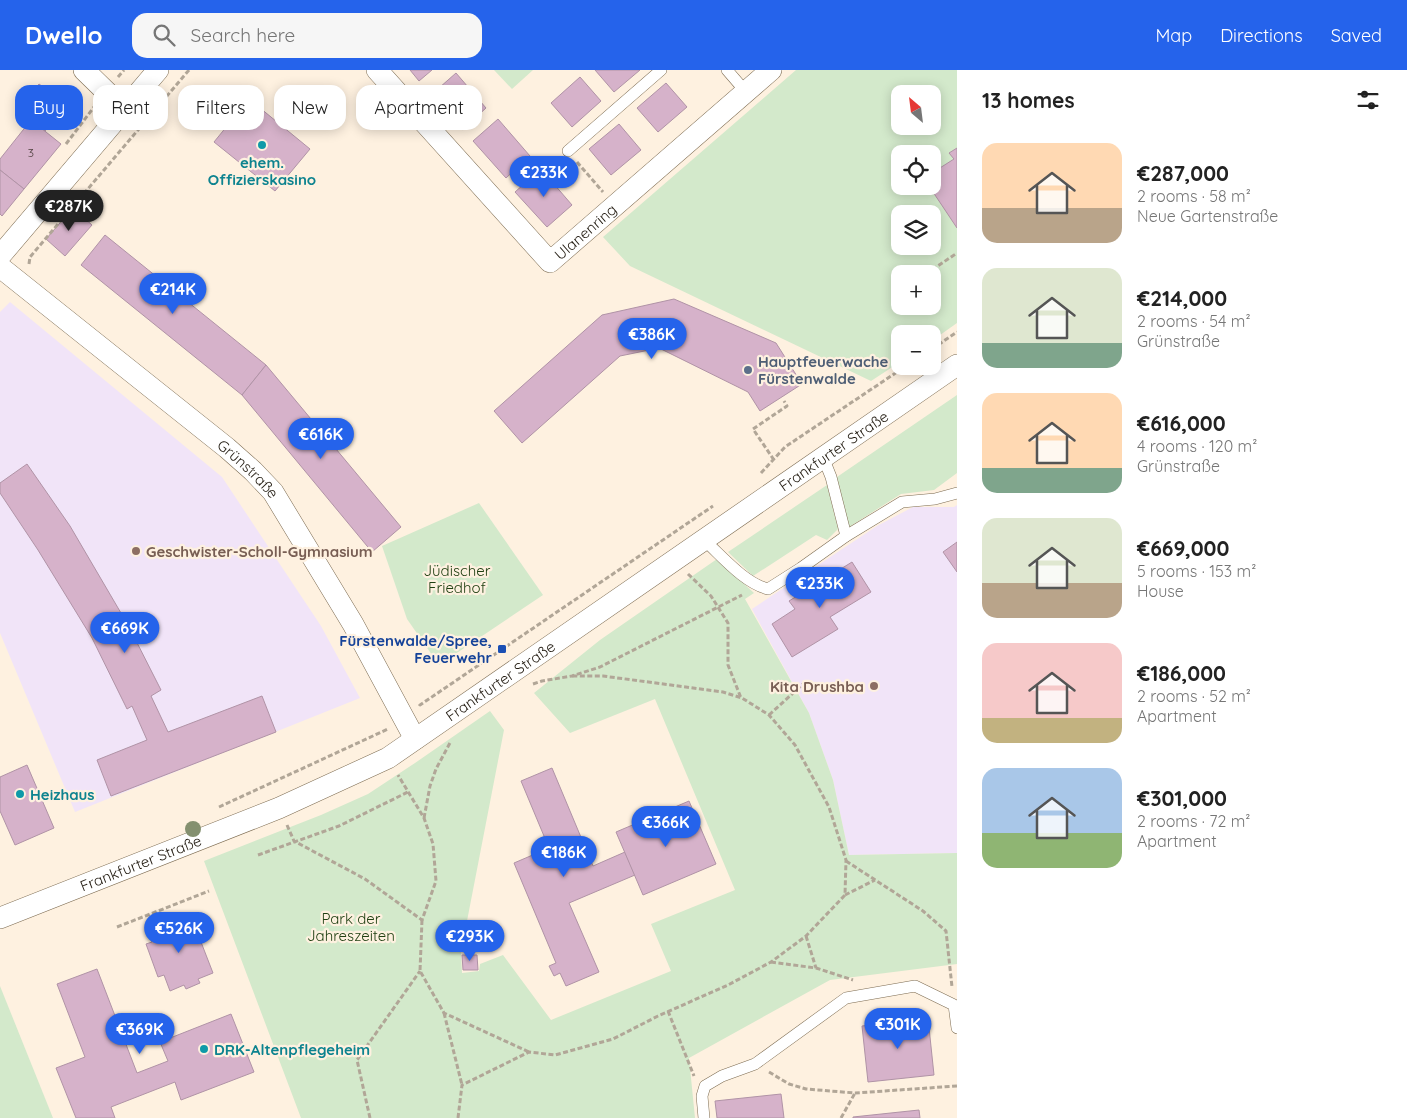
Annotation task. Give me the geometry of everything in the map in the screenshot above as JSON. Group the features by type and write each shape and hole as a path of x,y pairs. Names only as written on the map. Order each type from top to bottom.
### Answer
{"street":[{"path":"84,70 99,85"},
{"path":"145,85 158,70"},
{"name":"Ulanenring","path":"377,70 550,262 771,70"},
{"path":"0,256 106,130"},
{"name":"Grünstraße","path":"0,267 227,448 273,492 353,624 415,739"},
{"name":"Frankfurter Straße","path":"0,918 279,808 388,758 957,365"}],"lane":[{"path":"568,151 661,70"},
{"path":"727,70 746,92"},
{"path":"823,457 846,536"},
{"path":"703,539 747,580 758,587 768,589 846,536 902,502 935,499 957,492"},
{"path":"704,1118 702,1096 705,1086 722,1076 755,1064 846,998 915,986 954,1005 957,1028"}],"path":[{"path":"35,270 29,264 30,257 189,70"},
{"path":"568,151 614,206"},
{"path":"939,265 957,253"},
{"path":"941,343 957,332"},
{"path":"754,478 785,447 893,375"},
{"path":"774,460 753,429 787,406 784,401"},
{"path":"414,700 420,705 715,505"},
{"path":"672,561 711,596 728,623 728,665 742,698"},
{"path":"533,685 542,681 572,676 600,667 717,606 758,587"},
{"path":"572,676 603,676 723,692 742,698 769,715 795,744 829,807 846,860 845,895"},
{"path":"769,715 803,684"},
{"path":"424,818 430,786 436,769 452,739"},
{"path":"388,758 424,818 433,844 436,881 422,920 420,971 444,1013 462,1085 458,1118"},
{"path":"258,854 339,826 408,792"},
{"path":"279,808 294,841 365,879 422,920"},
{"path":"846,860 923,910 946,930 954,1005"},
{"path":"444,1013 529,1052 556,1055 613,1039 728,985 771,962 806,936 845,895 875,880"},
{"path":"117,928 209,891"},
{"path":"806,936 816,968"},
{"path":"771,962 816,968 885,991"},
{"path":"370,1118 357,1060 420,971"},
{"path":"668,1012 702,1096"},
{"path":"462,1085 529,1052"},
{"path":"755,1064 789,1084 806,1089 855,1093 957,1086"},
{"path":"841,1118 855,1093"}],"shaded area":[{"name":"Geschwister-Scholl-Gymnasium","path":"10,302 222,477 321,626 360,698 75,812 0,633 0,312"},
{"name":"Kita Drushba","path":"957,505 957,853 849,855 833,780 809,713 752,609 877,526 913,507 954,507"}],"green space":[{"path":"494,70 533,70 512,89"},
{"path":"796,70 957,70 957,323 941,334 941,325 891,325 891,368 871,381 630,266 603,237"},
{"path":"957,395 957,473 934,490 901,494 849,527 837,477"},
{"path":"827,485 838,529 827,540 816,535 753,576 728,552"},
{"name":"Jüdischer Friedhof","path":"479,503 543,595 439,665 407,619 382,546"},
{"name":"Park der Jahreszeiten","path":"717,559 754,593 745,599 809,713 833,780 849,855 957,853 957,964 830,980 689,1058 695,1118 301,1118 204,861 321,815 368,794 490,711 504,730 461,952 462,973 479,971 480,964 503,955 551,1020 671,971 651,924 735,890 655,699 570,733 534,693 600,640"},
{"path":"0,986 53,1118 0,1118"}],"building":[{"path":"410,70 432,70 419,81"},
{"path":"595,70 640,70 614,92"},
{"path":"456,73 466,85 442,85"},
{"path":"580,77 601,101 572,127 551,103"},
{"path":"666,83 687,107 658,132 637,108"},
{"path":"482,103 486,108 482,112"},
{"name":"ehem. Offizierskasino","path":"264,111 274,119 274,130 287,130 310,149 275,191 214,142 224,130 264,130"},
{"path":"498,119 530,156 506,178 473,141"},
{"path":"619,124 641,150 611,175 589,149"},
{"path":"23,130 44,130 61,144 24,189 0,170 0,159"},
{"path":"957,148 957,228 935,195 941,195 941,167 954,159 949,153"},
{"path":"541,169 572,205 547,227 515,192"},
{"path":"0,170 24,189 2,216 0,214"},
{"path":"73,208 92,225 65,256 46,239"},
{"path":"105,235 266,365 242,395 81,265"},
{"name":"Hauptfeuerwache Fürstenwalde","path":"674,299 776,343 802,384 760,411 748,392 659,348 620,356 522,443 494,411 602,315"},
{"path":"266,365 401,527 372,552 242,395"},
{"path":"27,464 70,526 128,625 161,690 151,696 168,732 262,696 276,732 111,796 97,760 147,740 132,706 127,709 92,638 38,550 0,493 0,483"},
{"path":"957,542 957,572 943,552"},
{"path":"852,562 871,592 830,617 838,629 792,657 772,624 795,609 789,601"},
{"name":"Heizhaus","path":"27,765 54,828 15,845 0,811 0,777"},
{"path":"552,768 593,866 625,852 635,875 569,903 599,972 566,986 560,973 554,976 549,966 556,963 514,863 549,848 521,781"},
{"path":"689,801 716,864 643,895 616,832"},
{"path":"188,915 192,925 194,924 213,973 198,979 200,983 186,989 184,985 170,991 164,975 158,977 146,944 152,942 147,931"},
{"path":"462,955 477,955 478,970 463,970"},
{"name":"DRK-Altenpflegeheim","path":"97,969 137,1073 168,1061 160,1042 231,1014 254,1072 181,1100 175,1082 111,1107 115,1118 76,1118 56,1068 85,1057 57,984"},
{"path":"928,1018 934,1075 868,1082 862,1026"},
{"path":"781,1094 784,1118 717,1118 715,1101"},
{"path":"919,1110 920,1118 853,1118 853,1117"}],"place":[{"name":"ehem. Offizierskasino","path":"262,145"},
{"name":"Hauptfeuerwache Fürstenwalde","path":"748,370"},
{"name":"Geschwister-Scholl-Gymnasium","path":"136,551"},
{"name":"Fürstenwalde/Spree, Feuerwehr","path":"502,649"},
{"name":"Kita Drushba","path":"874,686"},
{"name":"Heizhaus","path":"20,794"},
{"name":"DRK-Altenpflegeheim","path":"204,1049"}]}
